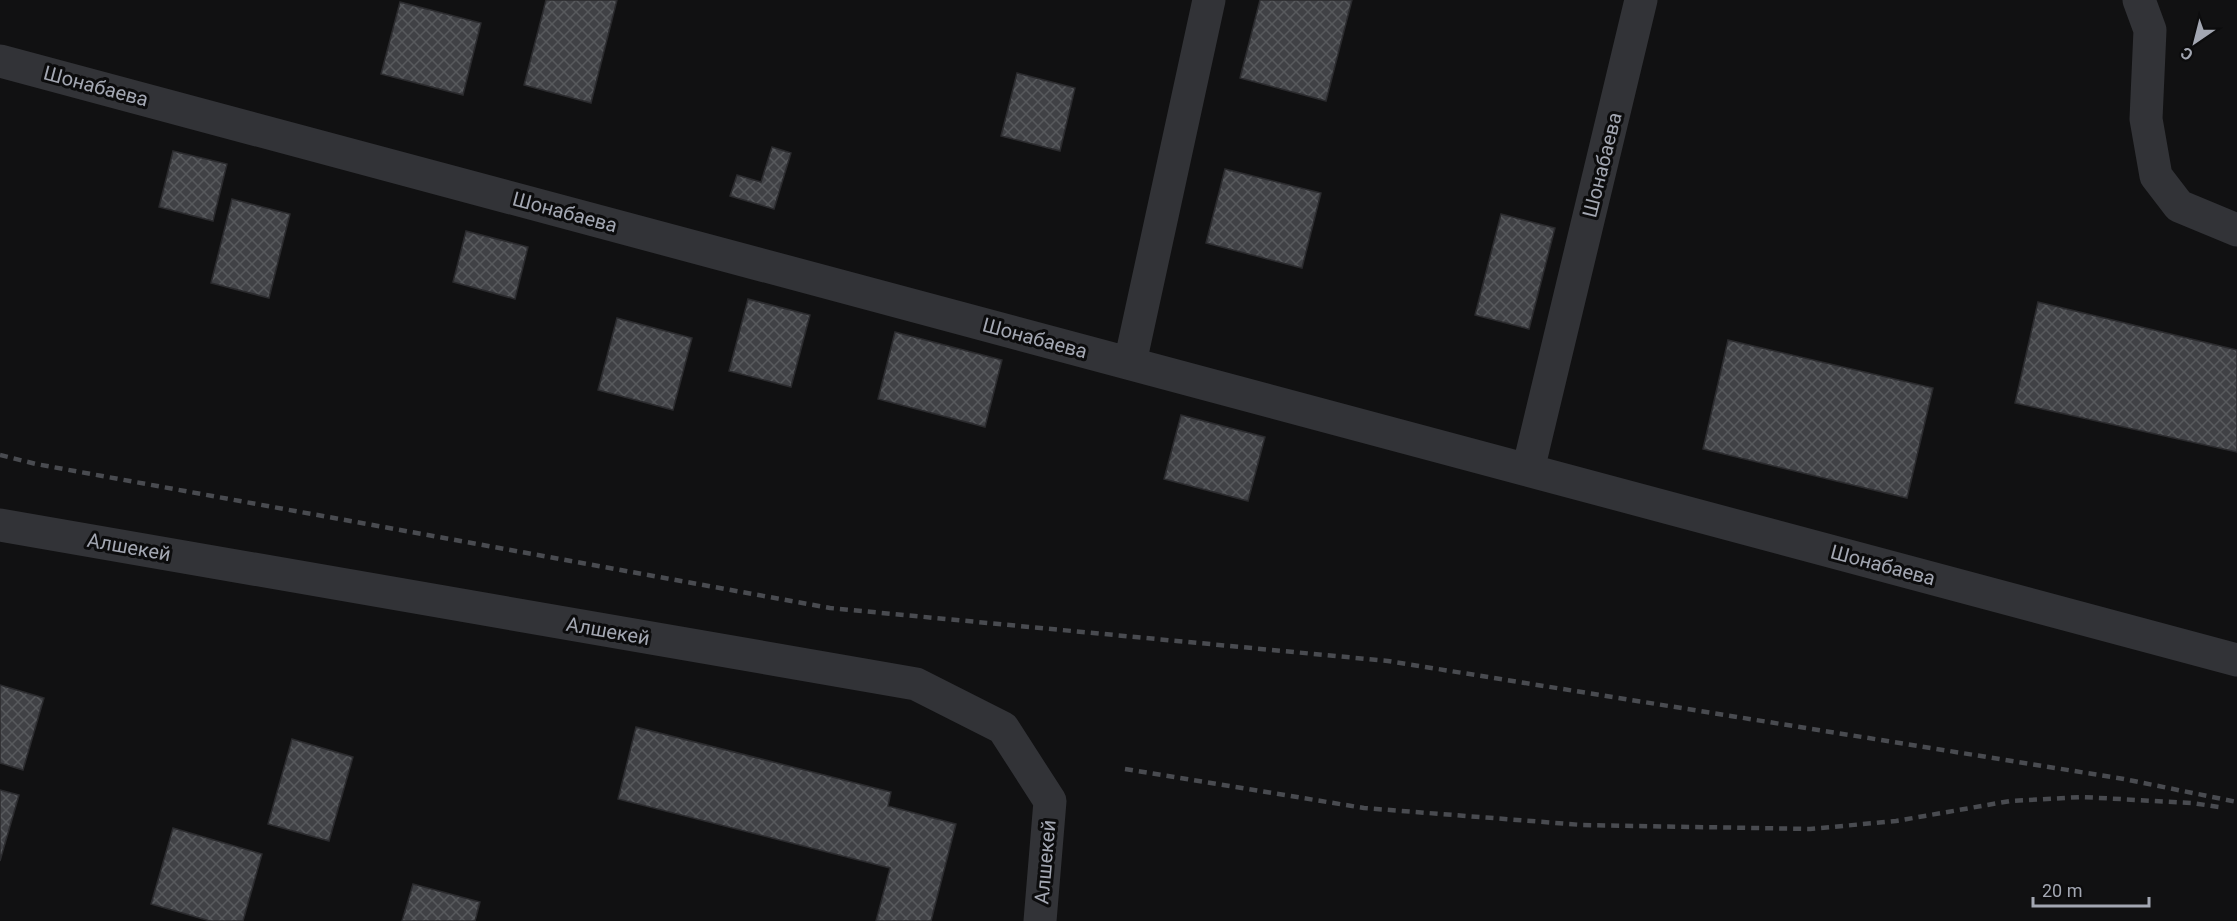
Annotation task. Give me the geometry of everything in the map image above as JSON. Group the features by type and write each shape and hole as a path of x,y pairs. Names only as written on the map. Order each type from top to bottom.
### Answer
{"street":[{"path":"1130,363 1209,0"},
{"name":"Шонабаева","path":"1528,470 1641,0"},
{"path":"2139,0 2150,30 2146,119 2156,176 2179,206 2237,230"},
{"name":"Шонабаева","path":"0,61 2237,660"},
{"name":"Алшекей","path":"0,525 916,684 1003,728 1050,801 1040,921"}],"building":[{"path":"546,0 617,0 591,103 524,85"},
{"path":"1260,0 1352,0 1326,101 1240,78"},
{"path":"400,2 481,23 463,95 381,74"},
{"path":"1017,73 1075,88 1060,151 1001,136"},
{"path":"772,147 791,153 774,209 730,196 737,175 761,182"},
{"path":"173,151 227,164 213,221 159,207"},
{"path":"1225,169 1321,193 1302,268 1206,243"},
{"path":"232,199 290,214 269,298 211,283"},
{"path":"1501,214 1555,228 1529,329 1475,315"},
{"path":"466,231 528,247 515,299 453,282"},
{"path":"748,299 810,315 791,387 729,371"},
{"path":"2038,302 2237,350 2237,452 2015,403"},
{"path":"617,318 692,338 673,410 598,390"},
{"path":"895,332 1002,360 985,427 878,399"},
{"path":"1728,340 1933,388 1907,498 1703,449"},
{"path":"1181,415 1265,437 1248,501 1164,479"},
{"path":"0,685 44,698 23,770 0,763"},
{"path":"636,727 891,792 888,806 956,824 931,921 876,921 890,868 618,799"},
{"path":"292,739 353,757 329,841 268,824"},
{"path":"0,790 19,795 0,861"},
{"path":"173,828 262,854 243,921 210,921 151,904"},
{"path":"413,884 480,902 475,921 402,921"}],"railway":[{"path":"0,455 36,464 830,608 1388,661 2124,779 2237,802"},
{"path":"1125,769 1364,808 1582,825 1810,829 1896,821 2010,801 2082,797 2192,803 2219,807"}]}
